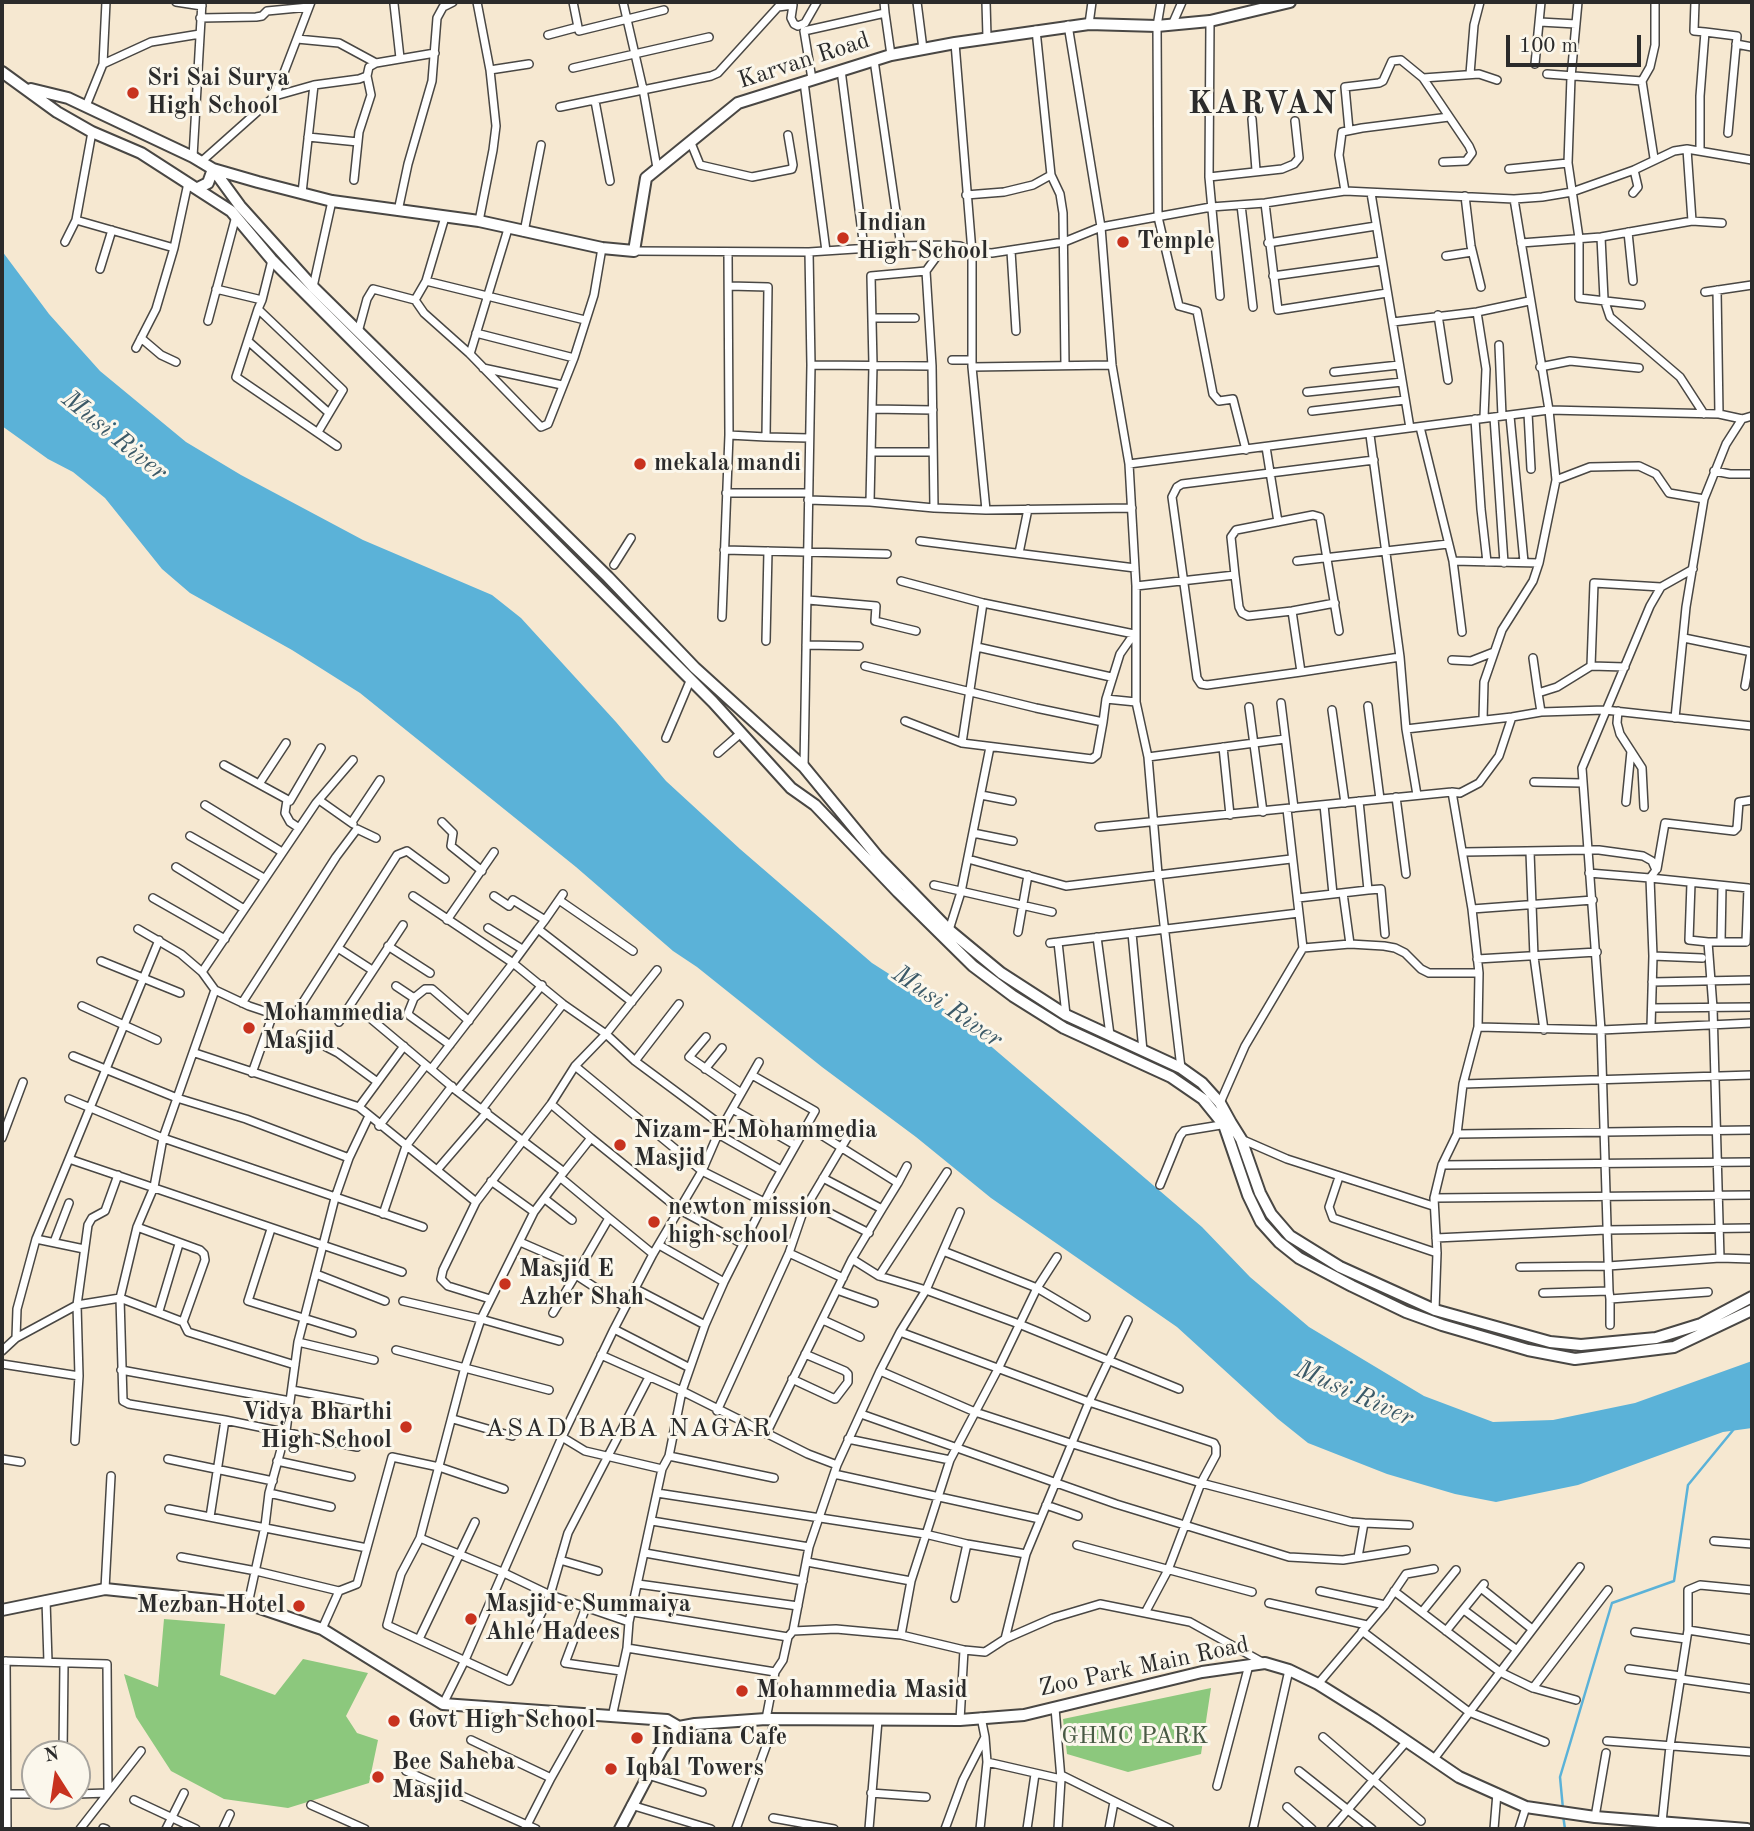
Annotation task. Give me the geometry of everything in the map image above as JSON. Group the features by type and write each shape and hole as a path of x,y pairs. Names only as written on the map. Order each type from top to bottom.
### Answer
{"street":[{"path":"86,106 103,64 106,2"},
{"path":"176,2 202,4 198,159"},
{"path":"398,211 408,164 432,80 437,18 443,4 453,2"},
{"path":"477,2 490,71 496,126 479,221"},
{"path":"573,2 579,31 664,10"},
{"path":"624,2 657,168"},
{"path":"773,2 773,12"},
{"path":"560,107 702,79 718,73 773,12 793,3 791,18 798,26 805,23 817,2"},
{"path":"884,2 891,55"},
{"path":"918,2 923,49"},
{"path":"986,2 987,37"},
{"path":"1089,24 1092,2"},
{"path":"1161,2 1157,26 1158,218 1179,306 1197,311 1213,394 1219,401 1233,399 1246,450"},
{"path":"1172,25 1182,2"},
{"name":"Karvan Road","path":"634,251 646,178 738,103 891,55 987,37 1068,25 1157,26 1210,21 1268,4 1290,2"},
{"path":"1470,74 1474,25 1480,2"},
{"path":"1535,64 1541,2"},
{"path":"1578,2 1571,77 1568,163 1579,238 1579,298 1641,305"},
{"path":"1654,158 1642,81 1650,66 1655,45 1655,2"},
{"path":"1695,2 1695,32 1737,36 1728,133"},
{"path":"200,18 257,17 267,11 310,4 275,96"},
{"path":"394,4 400,58"},
{"path":"826,251 804,31 886,13"},
{"path":"1210,21 1209,177 1220,296"},
{"path":"1540,22 1576,24"},
{"path":"1068,25 1101,227 1112,365 1129,464 1136,586 1136,702 1147,757 1181,1068"},
{"path":"548,34 578,27"},
{"path":"1036,30 1051,175 1061,199 1065,365"},
{"path":"1700,150 1700,96 1705,32"},
{"path":"103,64 151,42 200,34"},
{"path":"573,68 709,37"},
{"path":"297,39 339,43 376,63"},
{"path":"955,43 972,252 972,364 986,510"},
{"path":"1736,44 1752,47"},
{"path":"354,180 358,142 371,95 367,76 369,67 376,63 435,53"},
{"path":"1349,130 1345,87 1379,83 1395,59 1401,60 1423,78 1472,153 1466,161 1443,162"},
{"path":"874,60 901,246"},
{"path":"490,71 529,64"},
{"path":"841,70 864,248"},
{"path":"2,72 57,113 92,132 141,153 236,216 272,260 690,681 791,788 815,805 949,930 1000,973 1066,1015 1181,1068 1202,1083 1220,1103 1252,1204 1261,1222 1279,1242 1299,1258 1406,1312 1528,1350 1575,1359 1674,1347 1752,1310"},
{"path":"1423,78 1479,74 1497,80"},
{"path":"1547,74 1642,81"},
{"path":"198,159 275,96 314,85 367,76"},
{"path":"302,193 314,85"},
{"path":"27,89 68,98 198,159 213,169 302,193 332,201 479,221 602,248 634,251 809,252 945,245 972,252 1011,251 1064,242 1101,227 1211,207 1345,191 1514,199 1572,192 1634,170 1654,158 1687,149 1752,160"},
{"path":"595,101 610,181"},
{"path":"1345,191 1339,155 1342,132 1449,117"},
{"path":"1252,119 1256,170"},
{"path":"1209,177 1282,169 1294,164 1299,158 1295,121"},
{"path":"65,242 76,220 92,132"},
{"path":"691,143 700,164 752,177 792,169 788,135"},
{"path":"308,137 358,142"},
{"path":"524,232 541,145"},
{"path":"1687,149 1692,221"},
{"path":"1509,169 1568,163"},
{"path":"193,185 208,183 213,169"},
{"path":"213,169 240,206 313,287 608,577 695,668 804,766 874,860 940,936 973,966 1013,996 1064,1028 1188,1088 1203,1099 1241,1139 1260,1193 1271,1214 1290,1236 1340,1267 1435,1310 1550,1342 1581,1345 1656,1338 1701,1324 1752,1297"},
{"path":"1633,193 1638,187 1634,170"},
{"path":"966,195 1004,192 1033,185 1051,175"},
{"path":"136,348 156,309 193,185"},
{"path":"1371,193 1410,428"},
{"path":"1465,196 1472,252 1481,287"},
{"path":"1483,720 1484,682 1502,630 1533,581 1556,480 1549,410 1514,199"},
{"path":"313,287 332,201"},
{"path":"1265,202 1278,310 1387,293"},
{"path":"1241,205 1254,307"},
{"path":"208,321 236,216"},
{"path":"415,300 426,281 445,217"},
{"path":"76,220 174,248"},
{"path":"1521,243 1601,237 1692,221 1722,223"},
{"path":"1268,243 1376,226"},
{"path":"470,354 508,229"},
{"path":"100,269 112,230"},
{"path":"1628,232 1633,281"},
{"path":"1601,237 1604,299 1610,317 1680,377 1704,414"},
{"path":"934,508 932,366 926,271 945,245"},
{"path":"358,332 367,299 373,289 415,300 424,313 470,354 541,427 548,424 574,358 594,296 602,248"},
{"path":"1011,251 1016,331"},
{"path":"804,766 811,365 809,252"},
{"path":"1446,256 1472,252"},
{"path":"722,617 729,435 728,253"},
{"path":"272,260 262,300 236,377 337,446"},
{"path":"1273,276 1382,261"},
{"path":"870,502 873,409 871,276 926,271"},
{"path":"426,281 585,320"},
{"path":"1706,292 1752,285"},
{"path":"729,286 768,287 765,437"},
{"path":"216,289 262,300"},
{"path":"1717,290 1719,414"},
{"path":"1393,322 1477,312 1529,301"},
{"path":"258,309 343,390 318,432"},
{"path":"1477,312 1486,369 1484,417"},
{"path":"1438,315 1448,380"},
{"path":"872,318 915,318"},
{"path":"476,333 574,358"},
{"path":"141,338 161,355 176,362"},
{"path":"248,341 329,413"},
{"path":"1499,345 1504,563"},
{"path":"952,360 972,364 1112,365"},
{"path":"1540,368 1570,361 1639,368"},
{"path":"811,365 932,366"},
{"path":"1334,372 1399,365"},
{"path":"482,368 562,385"},
{"path":"1307,392 1402,382"},
{"path":"1312,411 1405,400"},
{"path":"873,409 933,410"},
{"path":"1129,464 1549,410 1719,414 1742,419 1752,416"},
{"path":"1528,414 1531,469"},
{"path":"1502,416 1524,562"},
{"path":"1475,419 1487,562"},
{"path":"1675,718 1686,607 1704,499 1726,444 1742,419"},
{"path":"1420,427 1453,561 1462,632"},
{"path":"729,435 809,438"},
{"path":"1370,435 1400,657 1406,729 1417,795"},
{"path":"1266,447 1278,522"},
{"path":"872,452 933,452"},
{"path":"1374,460 1182,484 1177,487 1172,497 1197,678 1201,684 1400,657"},
{"path":"1556,480 1590,467 1639,466 1661,479 1669,493 1704,499"},
{"path":"1714,471 1752,474"},
{"path":"726,493 986,510 1132,508"},
{"path":"1019,553 1028,509"},
{"path":"1335,603 1248,616 1242,612 1235,575 1231,537 1233,533 1241,528 1320,517 1328,558 1335,603 1339,631"},
{"path":"614,565 631,538"},
{"path":"920,541 1135,568"},
{"path":"1297,561 1448,544"},
{"path":"724,550 887,554"},
{"path":"766,641 768,551"},
{"path":"1453,561 1539,563"},
{"path":"1610,1325 1601,1030 1582,768 1650,606 1661,587 1693,569"},
{"path":"1136,586 1235,575"},
{"path":"901,580 983,603 1135,634"},
{"path":"1591,666 1594,583 1661,587"},
{"path":"808,600 876,606 875,621 916,631"},
{"path":"962,743 983,603"},
{"path":"1293,611 1301,672"},
{"path":"905,721 962,743 1092,759 1097,755 1111,677 1120,654 1135,634"},
{"path":"1684,638 1752,652 1745,686"},
{"path":"806,645 859,646"},
{"path":"977,647 1111,677"},
{"path":"1452,660 1471,661 1494,652"},
{"path":"1533,658 1541,712"},
{"path":"865,666 1103,722"},
{"path":"1538,693 1557,687 1591,666 1625,667"},
{"path":"666,738 690,681"},
{"path":"1106,699 1136,702"},
{"path":"1220,1103 1245,1046 1303,948 1292,859 1291,809 1281,703"},
{"path":"1368,706 1380,799"},
{"path":"1249,707 1263,812"},
{"path":"1332,710 1345,803"},
{"path":"1406,729 1541,712 1605,710 1752,726"},
{"path":"1618,710 1620,734 1642,768 1644,807"},
{"path":"1099,827 1460,793 1479,783 1499,756 1512,717"},
{"path":"718,753 741,733"},
{"path":"1147,757 1285,739"},
{"path":"259,784 286,743"},
{"path":"949,930 961,892 990,747"},
{"path":"1223,747 1230,815"},
{"path":"225,765 290,801 321,748"},
{"path":"1626,802 1631,751"},
{"path":"202,972 299,828 353,760"},
{"path":"242,1003 335,857 380,780"},
{"path":"1534,782 1581,783"},
{"path":"1435,1310 1437,1253 1434,1202 1442,1165 1457,1134 1464,1084 1478,1027 1478,959 1464,852 1452,792"},
{"path":"981,795 1012,801"},
{"path":"1396,797 1406,874"},
{"path":"287,800 285,813 290,822 299,828"},
{"path":"319,800 354,826 376,838"},
{"path":"1651,1027 1653,956 1650,877 1656,870 1665,823 1730,832 1737,828 1739,802 1752,800"},
{"path":"1359,802 1368,890"},
{"path":"205,805 282,852"},
{"path":"1324,805 1334,894"},
{"path":"442,822 453,833 451,846 482,870"},
{"path":"973,833 1013,841"},
{"path":"190,836 264,878"},
{"path":"1464,852 1599,850 1643,856 1651,861 1656,870"},
{"path":"138,929 181,954 202,972 215,990 273,1014 291,1014 298,1010 397,855 407,851 445,879"},
{"path":"447,920 494,852"},
{"path":"1530,852 1534,957 1544,1030"},
{"path":"968,859 1066,886 1292,859"},
{"path":"176,867 244,909"},
{"path":"1589,873 1748,888 1746,942 1689,940 1691,883"},
{"path":"1018,932 1028,875"},
{"path":"934,885 1052,912"},
{"path":"1721,942 1722,886"},
{"path":"1298,898 1381,888 1384,934"},
{"path":"1343,893 1350,944"},
{"path":"413,896 513,963 563,1004 606,1034 721,1131 781,1170"},
{"path":"494,896 509,906 513,900 545,920"},
{"path":"379,1126 450,1045 561,897 633,951"},
{"path":"153,898 225,939"},
{"path":"1472,909 1593,900"},
{"path":"1066,1015 1054,943 1299,913"},
{"path":"339,1022 403,925"},
{"path":"488,928 522,949"},
{"path":"538,929 632,1002"},
{"path":"1132,933 1143,1051"},
{"path":"1097,937 1110,1035"},
{"path":"16,1338 17,1309 36,1239 159,940"},
{"path":"1708,942 1712,981 1720,1258"},
{"path":"1303,948 1350,944 1395,948 1429,973 1479,972"},
{"path":"388,946 430,973"},
{"path":"338,948 372,970"},
{"path":"1478,959 1597,952"},
{"path":"1653,956 1702,958"},
{"path":"101,961 180,993"},
{"path":"489,1300 448,1286 441,1279 476,1202 551,1104 575,1066 606,1034 657,970"},
{"path":"1653,982 1752,980"},
{"path":"383,1214 406,1146 542,985"},
{"path":"396,986 414,998"},
{"path":"450,1045 408,1013 414,998 425,989 432,989 469,1021"},
{"path":"215,990 163,1138 154,1187 137,1227 120,1298 124,1402 286,1431 356,1447"},
{"path":"437,1170 563,1004"},
{"path":"635,1061 679,1004"},
{"path":"82,1006 157,1040"},
{"path":"1652,1008 1752,1007"},
{"path":"365,1013 454,1088 522,1140 653,1254"},
{"path":"252,1073 273,1014"},
{"path":"1478,1027 1601,1030 1752,1023"},
{"path":"301,1034 338,1053 376,1081"},
{"path":"706,1037 689,1057 741,1093"},
{"path":"359,1107 404,1046"},
{"path":"705,1069 722,1048"},
{"path":"195,1053 359,1107 379,1126 476,1202"},
{"path":"73,1056 177,1098 246,1119 349,1158"},
{"path":"443,1704 601,1355 634,1288 702,1171 759,1062"},
{"path":"575,1066 702,1171 764,1202"},
{"path":"612,1717 627,1648 629,1622 682,1391 705,1325 724,1282 781,1170 815,1111 752,1075"},
{"path":"1464,1084 1752,1075"},
{"path":"2,1138 23,1082"},
{"path":"69,1099 163,1138 423,1227"},
{"path":"551,1104 680,1210 743,1244"},
{"path":"734,1110 795,1145"},
{"path":"248,1604 265,1526 269,1493 286,1431 298,1342 335,1198 349,1158 369,1116"},
{"path":"1160,1185 1184,1131 1228,1124"},
{"path":"807,1126 898,1183"},
{"path":"1457,1134 1752,1130"},
{"path":"717,1411 789,1253 803,1212 850,1133"},
{"path":"591,1138 534,1212 481,1319 420,1538 401,1574 387,1625 509,1681 550,1595 568,1533 649,1377"},
{"path":"1241,1139 1339,1177 1434,1202 1752,1195"},
{"path":"69,1159 402,1272"},
{"path":"1442,1165 1752,1162"},
{"path":"766,1434 852,1259 907,1166"},
{"path":"878,1276 947,1172"},
{"path":"75,1441 79,1376 77,1305 84,1249 88,1225 92,1218 105,1211 118,1175"},
{"path":"1339,1177 1329,1207 1332,1218 1437,1253"},
{"path":"823,1178 882,1209"},
{"path":"491,1181 534,1212"},
{"path":"545,1199 572,1220"},
{"path":"808,1202 869,1233"},
{"path":"54,1242 69,1203"},
{"path":"736,1829 771,1719 775,1672 783,1660 798,1606 809,1547 818,1517 848,1439 900,1332 926,1290 960,1212"},
{"path":"553,1312 609,1218"},
{"path":"137,1227 200,1250 205,1260 183,1322"},
{"path":"271,1228 248,1301 352,1333"},
{"path":"1436,1238 1606,1230 1752,1228"},
{"path":"36,1239 84,1249"},
{"path":"520,1241 578,1272 625,1307"},
{"path":"159,1311 179,1244"},
{"path":"659,1245 724,1282"},
{"path":"943,1251 1037,1288 1086,1317"},
{"path":"789,1253 843,1278"},
{"path":"901,1635 911,1581 950,1460 1037,1288 1056,1257"},
{"path":"1520,1268 1608,1266 1720,1258 1752,1259"},
{"path":"852,1259 878,1276 926,1290 1019,1324 1179,1389"},
{"path":"317,1274 385,1301"},
{"path":"634,1288 705,1325"},
{"path":"837,1290 874,1303"},
{"path":"1543,1293 1609,1295 1708,1292"},
{"path":"2,1351 16,1338 77,1305 120,1298 183,1322 188,1332 295,1365"},
{"path":"403,1301 559,1341"},
{"path":"823,1320 860,1337"},
{"path":"1005,1639 1026,1554 1089,1402 1128,1320"},
{"path":"614,1329 690,1368"},
{"path":"900,1332 1089,1402 1214,1443 1216,1455 1202,1483 1168,1570 1145,1613"},
{"path":"298,1342 374,1360"},
{"path":"396,1350 549,1390"},
{"path":"792,1380 835,1399 848,1382 848,1374 845,1371 805,1354"},
{"path":"601,1355 682,1391 717,1411 807,1454 837,1465"},
{"path":"2,1364 79,1376"},
{"path":"121,1370 290,1401"},
{"path":"880,1371 975,1412 1202,1483 1351,1522 1409,1525"},
{"path":"292,1390 361,1403"},
{"path":"861,1414 1186,1527 1289,1557 1343,1560 1406,1550"},
{"path":"453,1419 512,1436"},
{"path":"210,1517 225,1420"},
{"path":"562,1437 585,1451 662,1469"},
{"path":"848,1439 950,1460"},
{"path":"669,1456 774,1478"},
{"path":"181,1558 256,1571 339,1591 357,1584 391,1457 439,1466 504,1489"},
{"path":"168,1458 273,1481"},
{"path":"2,1460 21,1462"},
{"path":"277,1461 351,1477"},
{"path":"834,1474 1040,1518"},
{"path":"105,1589 111,1476"},
{"path":"269,1493 331,1507"},
{"path":"657,1493 925,1534 1026,1554"},
{"path":"1046,1505 1078,1516"},
{"path":"169,1509 367,1548"},
{"path":"652,1521 809,1547"},
{"path":"419,1640 475,1522"},
{"path":"1358,1557 1364,1523"},
{"path":"420,1538 550,1595 629,1622"},
{"path":"1714,1541 1752,1544"},
{"path":"955,1598 967,1544"},
{"path":"1077,1545 1252,1592"},
{"path":"645,1553 803,1581"},
{"path":"560,1560 598,1571"},
{"path":"807,1562 911,1581"},
{"path":"1434,1759 1580,1567"},
{"path":"1318,1684 1385,1605 1406,1574 1434,1569"},
{"path":"1422,1612 1456,1570"},
{"path":"638,1584 798,1606"},
{"path":"1662,1822 1687,1634 1687,1596 1692,1587 1700,1585 1752,1590"},
{"path":"1446,1631 1482,1586 1532,1629"},
{"path":"2,1609 105,1589 248,1604 322,1629 443,1704 667,1720 678,1727 662,1749 631,1805 622,1829"},
{"path":"1533,1688 1608,1590"},
{"path":"322,1629 339,1591"},
{"path":"1320,1591 1385,1605"},
{"path":"1395,1591 1500,1672 1533,1688 1576,1700"},
{"path":"46,1600 48,1662"},
{"path":"1269,1603 1364,1628 1469,1712 1545,1742"},
{"path":"633,1612 790,1634 836,1629 901,1635 964,1650 985,1652 1005,1639 1053,1618 1100,1604 1190,1622 1265,1663"},
{"path":"586,1607 565,1663 621,1671"},
{"path":"1464,1610 1517,1650"},
{"path":"1635,1632 1752,1640"},
{"path":"627,1648 775,1672"},
{"path":"960,1720 964,1650"},
{"path":"7,1829 4,1794 4,1661 107,1664 108,1793"},
{"path":"63,1740 64,1663"},
{"name":"Zoo Park Main Road","path":"678,1727 771,1719 960,1720 1024,1715 1202,1672 1265,1663 1289,1670 1318,1684 1459,1777 1526,1807 1598,1817 1747,1829"},
{"path":"1217,1786 1249,1665"},
{"path":"1629,1669 1752,1689"},
{"path":"1253,1829 1289,1670"},
{"path":"1055,1708 1061,1777 1058,1829"},
{"path":"526,1827 586,1716"},
{"path":"980,1829 987,1762 981,1717"},
{"path":"869,1829 878,1720"},
{"path":"945,1829 963,1780 985,1737"},
{"path":"1323,1737 1421,1821"},
{"path":"471,1740 551,1778"},
{"path":"1331,1829 1407,1741"},
{"path":"1607,1741 1752,1752"},
{"path":"80,1829 141,1751"},
{"path":"1602,1829 1598,1817 1606,1753"},
{"path":"987,1762 1035,1774 1061,1777 1114,1801 1161,1828 1170,1829"},
{"path":"406,1771 526,1827 536,1829"},
{"path":"1299,1771 1372,1829"},
{"path":"1027,1829 1035,1774"},
{"path":"648,1775 702,1793"},
{"path":"91,1794 108,1793"},
{"path":"166,1829 184,1793"},
{"path":"871,1793 926,1797"},
{"path":"1494,1829 1497,1793"},
{"path":"134,1800 196,1829"},
{"path":"1109,1829 1114,1801"},
{"path":"311,1805 365,1829"},
{"path":"631,1805 711,1829"},
{"path":"1287,1807 1312,1829"},
{"path":"1519,1829 1526,1807"},
{"path":"223,1829 230,1814"},
{"path":"773,1818 834,1829"}],"green space":[{"path":"164,1619 225,1624 220,1675 275,1695 303,1659 368,1673 346,1716 357,1733 378,1740 369,1783 288,1808 224,1799 171,1771 136,1717 124,1674 158,1687"},
{"name":"GHMC PARK","path":"1211,1688 1201,1754 1128,1772 1067,1754 1063,1719"}],"water":[{"name":"Musi River","path":"2,251 49,314 100,371 186,442 241,475 363,540 492,595 521,618 666,781 740,849 872,963 958,1018 1202,1227 1250,1277 1309,1327 1424,1396 1493,1422 1553,1420 1635,1403 1752,1361 1752,1428 1723,1432 1578,1485 1496,1502 1455,1494 1387,1474 1308,1443 1177,1327 991,1198 916,1137 822,1067 697,967 673,951 576,867 360,693 292,650 190,593 162,569 105,498 73,472 48,459 2,426"}],"waterway":[{"path":"1563,1809 1560,1777 1612,1603 1674,1581 1688,1485 1734,1429"},
{"path":"1563,1815 1565,1829"}],"place":[{"name":"Sri Sai Surya High School","path":"133,93"},
{"name":"Indian High School","path":"843,238"},
{"name":"Temple","path":"1123,242"},
{"name":"mekala mandi","path":"640,464"},
{"name":"Mohammedia Masjid","path":"249,1028"},
{"name":"Nizam-E-Mohammedia Masjid","path":"620,1145"},
{"name":"newton mission high school","path":"654,1222"},
{"name":"Masjid E Azher Shah","path":"505,1284"},
{"name":"Vidya Bharthi High School","path":"406,1427"},
{"name":"Mezban Hotel","path":"299,1606"},
{"name":"Masjid e Summaiya Ahle Hadees","path":"471,1619"},
{"name":"Mohammedia Masid","path":"742,1691"},
{"name":"Govt High School","path":"394,1721"},
{"name":"Indiana Cafe","path":"637,1738"},
{"name":"Iqbal Towers","path":"611,1769"},
{"name":"Bee Saheba Masjid","path":"378,1777"}],"district":[{"name":"KARVAN","path":"1263,105"},
{"name":"ASAD BABA NAGAR","path":"629,1429"}]}
